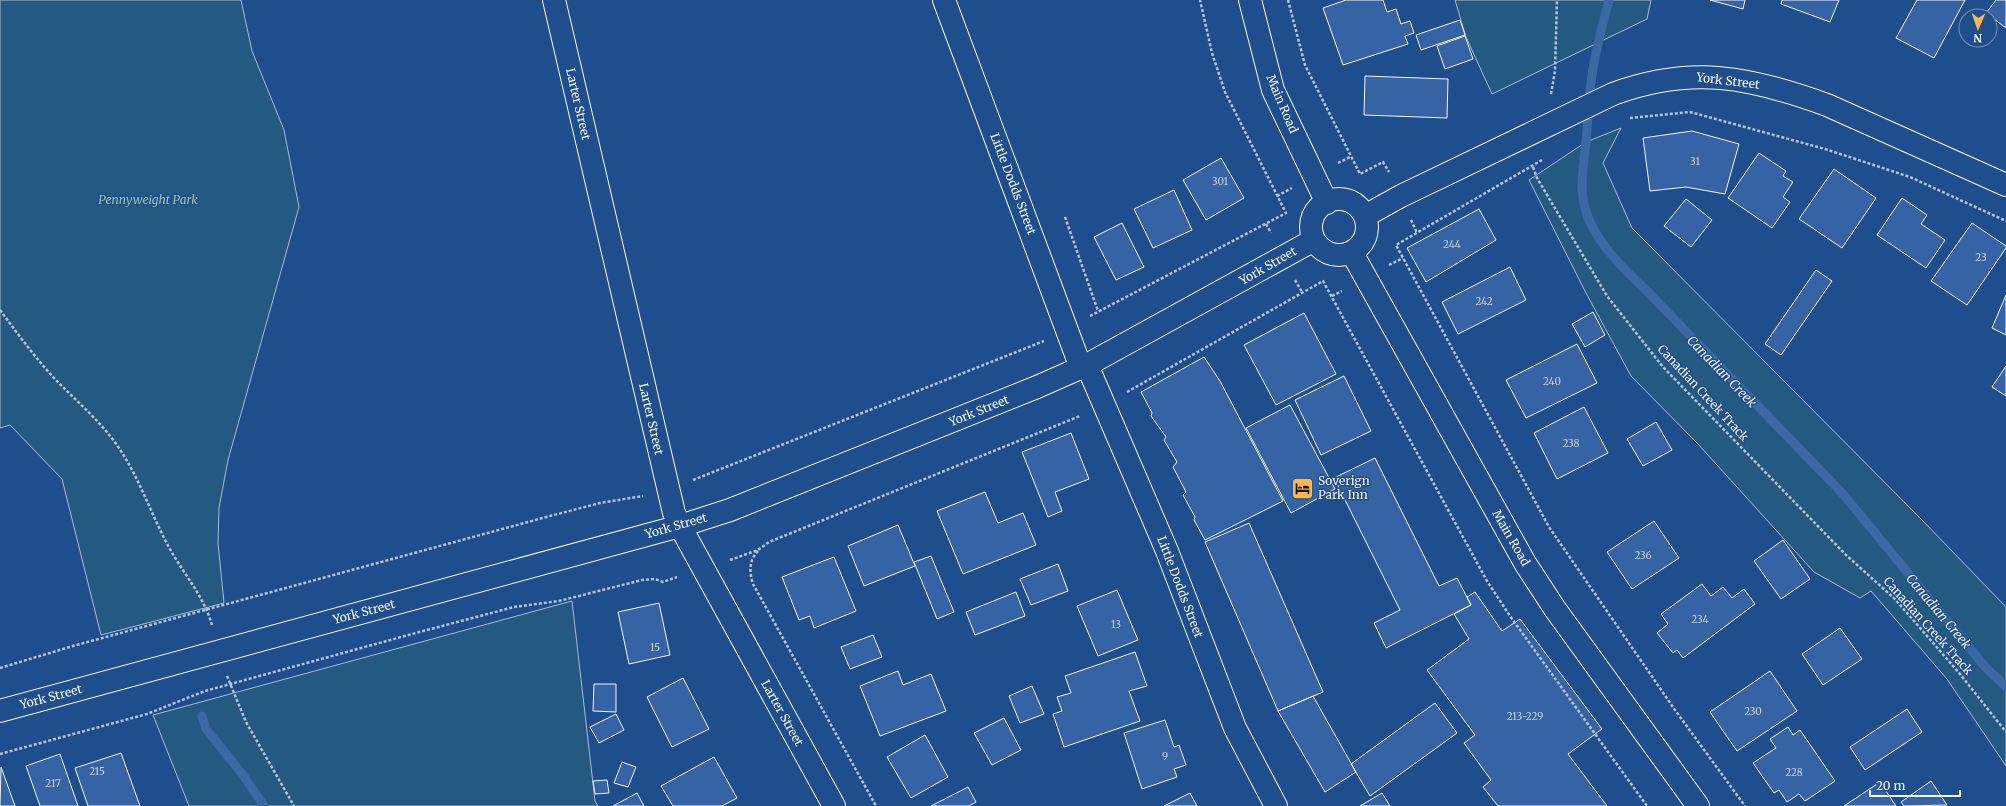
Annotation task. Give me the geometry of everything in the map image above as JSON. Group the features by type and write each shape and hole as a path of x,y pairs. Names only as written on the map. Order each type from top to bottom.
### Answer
{"street":[{"name":"Larter Street","path":"554,0 667,488 680,526 834,806"},
{"name":"Little Dodds Street","path":"944,0 1067,329 1084,367 1104,405 1167,551 1235,728 1276,806"},
{"name":"Main Road","path":"1250,0 1273,90 1327,203"},
{"name":"York Street","path":"1365,216 1401,196 1613,94 1648,83 1685,77 1726,78 1774,88 1827,105 2006,185"},
{"path":"1338,200 1349,201 1358,207 1365,216 1367,226 1366,237 1360,246 1352,253 1334,255 1322,249 1314,240 1312,230 1313,219 1318,210 1327,203 1338,200"},
{"name":"York Street","path":"0,711 680,526 774,494 1084,367 1314,240"},
{"name":"Main Road","path":"1352,253 1525,563 1560,615 1698,806"}],"path":[{"path":"0,668 73,646 208,611 550,516 600,503 642,496 692,480 1050,339 1098,311 1286,213 1225,92 1212,53 1200,0"},
{"path":"1288,0 1305,65 1360,174 1383,162 1401,196 1417,232"},
{"name":"Canadian Creek Track","path":"1557,0 1556,71 1549,102 1532,157 1533,166 1537,178 1595,277 1607,296 1663,366 1846,555 1895,599 1960,674 2006,732"},
{"path":"1623,119 1690,112 1825,150 1910,176 2006,221"},
{"path":"1544,158 1533,166 1396,245 1536,506 1566,554 1674,710 1745,806"},
{"path":"1065,217 1098,311"},
{"path":"0,754 147,714 205,691 507,608 559,601 642,580 655,579 663,582 758,550 769,542 1104,405 1323,281 1487,581 1510,616 1647,806"},
{"path":"0,310 53,376 102,426 120,450 134,473 170,550 201,596 208,611"},
{"path":"758,550 751,564 753,584 876,806"},
{"path":"229,685 246,722 294,806"}],"green space":[{"name":"Pennyweight Park","path":"0,0 241,0 252,51 284,130 299,207 228,460 219,508 218,543 224,603 101,635 62,479 10,425 0,428"},
{"path":"1455,0 1651,0 1647,19 1492,94 1466,37"},
{"path":"1621,128 1603,163 1632,228 1923,521 2006,607 2006,766 1947,679 1871,591 1860,598 1814,572 1697,443 1631,376 1586,293 1529,180 1586,142"},
{"path":"572,601 595,801 598,806 189,806 153,715"}],"building":[{"path":"1346,0 1383,0 1387,12 1396,9 1401,24 1410,21 1414,33 1405,36 1408,44 1343,65 1323,8"},
{"path":"1710,0 1745,0 1743,9"},
{"path":"1782,0 1839,0 1830,22 1781,4"},
{"path":"1917,0 1965,0 1961,8 1958,8 1958,13 1934,58 1896,38"},
{"path":"1996,0 2006,0 2006,28 1998,22 1998,8 1990,8"},
{"path":"1460,20 1465,35 1421,50 1416,35"},
{"path":"1465,36 1473,59 1445,69 1437,46"},
{"path":"1365,76 1448,79 1447,118 1364,115"},
{"path":"1692,131 1739,144 1725,194 1686,187 1650,191 1643,138"},
{"path":"1759,153 1786,171 1783,176 1793,182 1783,197 1790,202 1772,228 1728,198"},
{"path":"1221,158 1244,198 1206,220 1183,180"},
{"path":"1834,169 1876,198 1842,248 1799,219"},
{"path":"1174,190 1192,230 1153,248 1134,209"},
{"path":"1902,198 1927,215 1921,224 1945,240 1926,268 1877,235"},
{"path":"1686,199 1712,220 1691,247 1664,226"},
{"path":"1479,209 1496,240 1426,282 1407,248"},
{"path":"1122,223 1144,267 1116,280 1094,237"},
{"path":"1972,223 2006,246 2006,248 1967,305 1931,281"},
{"path":"1510,267 1526,300 1458,334 1442,302"},
{"path":"1816,270 1832,281 1781,355 1765,344"},
{"path":"2006,295 2006,335 1992,328"},
{"path":"1593,312 1605,335 1585,347 1572,324"},
{"path":"1304,313 1336,374 1276,405 1244,345"},
{"path":"1577,344 1597,383 1526,418 1506,380"},
{"path":"1204,357 1220,381 1283,501 1205,540 1183,495 1186,492 1173,467 1177,462 1164,440 1166,437 1151,416 1152,413 1141,392"},
{"path":"2006,366 2006,396 1992,387"},
{"path":"1344,376 1371,431 1321,455 1295,400"},
{"path":"1290,405 1335,489 1291,513 1246,428"},
{"path":"1584,407 1608,453 1557,479 1534,433"},
{"path":"1656,422 1672,450 1643,466 1627,439"},
{"path":"1071,433 1089,479 1055,492 1062,511 1048,517 1022,452"},
{"path":"1375,458 1439,586 1457,578 1471,605 1386,648 1374,623 1400,610 1334,478"},
{"path":"985,492 998,523 1023,513 1036,545 963,574 937,511"},
{"path":"1654,521 1679,558 1632,589 1607,552"},
{"path":"1249,523 1323,692 1278,711 1205,542"},
{"path":"898,525 915,566 864,586 848,546"},
{"path":"1783,540 1810,579 1781,599 1754,561"},
{"path":"931,556 954,612 937,619 914,562"},
{"path":"834,557 856,611 814,628 810,616 799,620 782,577"},
{"path":"1058,564 1068,591 1031,605 1020,579"},
{"path":"1702,584 1711,596 1723,587 1732,598 1744,589 1755,604 1683,658 1677,650 1673,653 1657,633 1668,624 1661,614"},
{"path":"1117,590 1138,640 1098,656 1077,606"},
{"path":"1016,592 1025,616 975,635 966,612"},
{"path":"1475,592 1502,631 1520,619 1602,729 1568,754 1607,806 1498,806 1483,787 1491,780 1464,743 1475,735 1427,670 1469,639 1454,614 1471,605 1467,597"},
{"path":"659,603 670,655 629,664 618,612"},
{"path":"1840,628 1862,659 1823,685 1802,654"},
{"path":"873,635 882,657 850,669 841,647"},
{"path":"1135,652 1147,686 1129,691 1140,721 1064,747 1053,714 1062,711 1057,697 1071,693 1065,676"},
{"path":"898,671 903,685 931,674 946,711 880,736 860,686"},
{"path":"1770,671 1797,711 1737,751 1710,712"},
{"path":"683,678 709,729 672,747 647,697"},
{"path":"594,684 616,684 616,712 593,711"},
{"path":"1032,686 1044,714 1020,723 1009,696"},
{"path":"1313,696 1356,772 1325,792 1278,711"},
{"path":"1435,703 1457,733 1370,796 1351,764"},
{"path":"1907,709 1922,732 1865,770 1850,747"},
{"path":"616,714 624,730 599,743 590,727"},
{"path":"1004,718 1021,750 992,765 974,733"},
{"path":"1165,720 1174,747 1179,745 1186,765 1174,769 1177,777 1142,789 1124,733"},
{"path":"1788,727 1793,735 1800,730 1835,781 1805,801 1799,794 1787,802 1779,790 1774,793 1753,763 1776,748 1770,739"},
{"path":"925,735 948,777 911,798 887,757"},
{"path":"121,753 140,806 88,806 75,768"},
{"path":"60,754 78,806 40,806 26,766"},
{"path":"714,757 737,798 722,806 673,806 661,786"},
{"path":"622,762 636,767 628,787 614,783"},
{"path":"1,767 15,806 0,806"},
{"path":"607,780 609,793 595,794 593,781"},
{"path":"1931,781 1947,805 1904,806 1901,802"},
{"path":"1880,782 1896,806 1844,806"},
{"path":"968,787 976,802 969,806 931,806"},
{"path":"637,793 644,806 613,806"},
{"path":"1190,793 1197,806 1164,806"},
{"path":"1382,793 1390,806 1360,806"}],"waterway":[{"name":"Canadian Creek","path":"1609,0 1598,41 1592,73 1582,175 1583,200 1589,220 1595,231 1610,253 1628,273 1843,494 1986,668 2006,687"},
{"path":"202,716 206,729 243,775 264,806"}],"place":[{"name":"Soverign Park Inn","path":"1302,488"}]}
